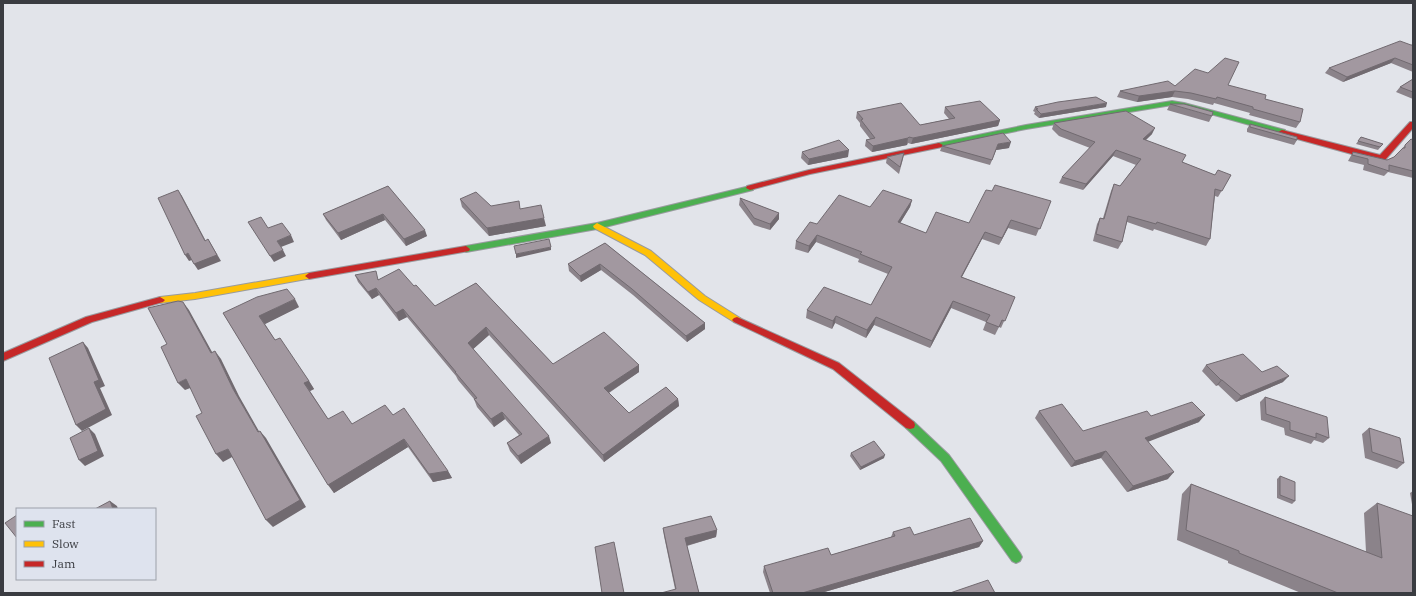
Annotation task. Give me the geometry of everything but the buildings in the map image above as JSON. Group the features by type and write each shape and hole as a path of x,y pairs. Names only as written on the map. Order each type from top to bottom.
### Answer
{"street":[{"path":"3,357 89,319 161,300 218,292 597,226 730,194 809,172 1026,127 1172,104 1182,104 1362,154 1382,158 1413,124"},
{"path":"597,226 648,253 702,298 738,320 836,366 901,416 945,458 1016,557"}],"traffic: fast":[{"path":"939,145 1026,127 1172,103 1182,104 1282,132"},
{"path":"466,249 597,226 750,188"},
{"path":"910,425 945,458 1016,557"}],"traffic: slow":[{"path":"597,226 648,253 702,298 737,320"},
{"path":"160,300 195,296 309,276"}],"traffic: jam":[{"path":"1282,132 1382,158 1413,124"},
{"path":"750,188 809,172 939,145"},
{"path":"309,276 466,249"},
{"path":"3,357 89,319 160,300"},
{"path":"737,320 836,366 910,425"}]}
